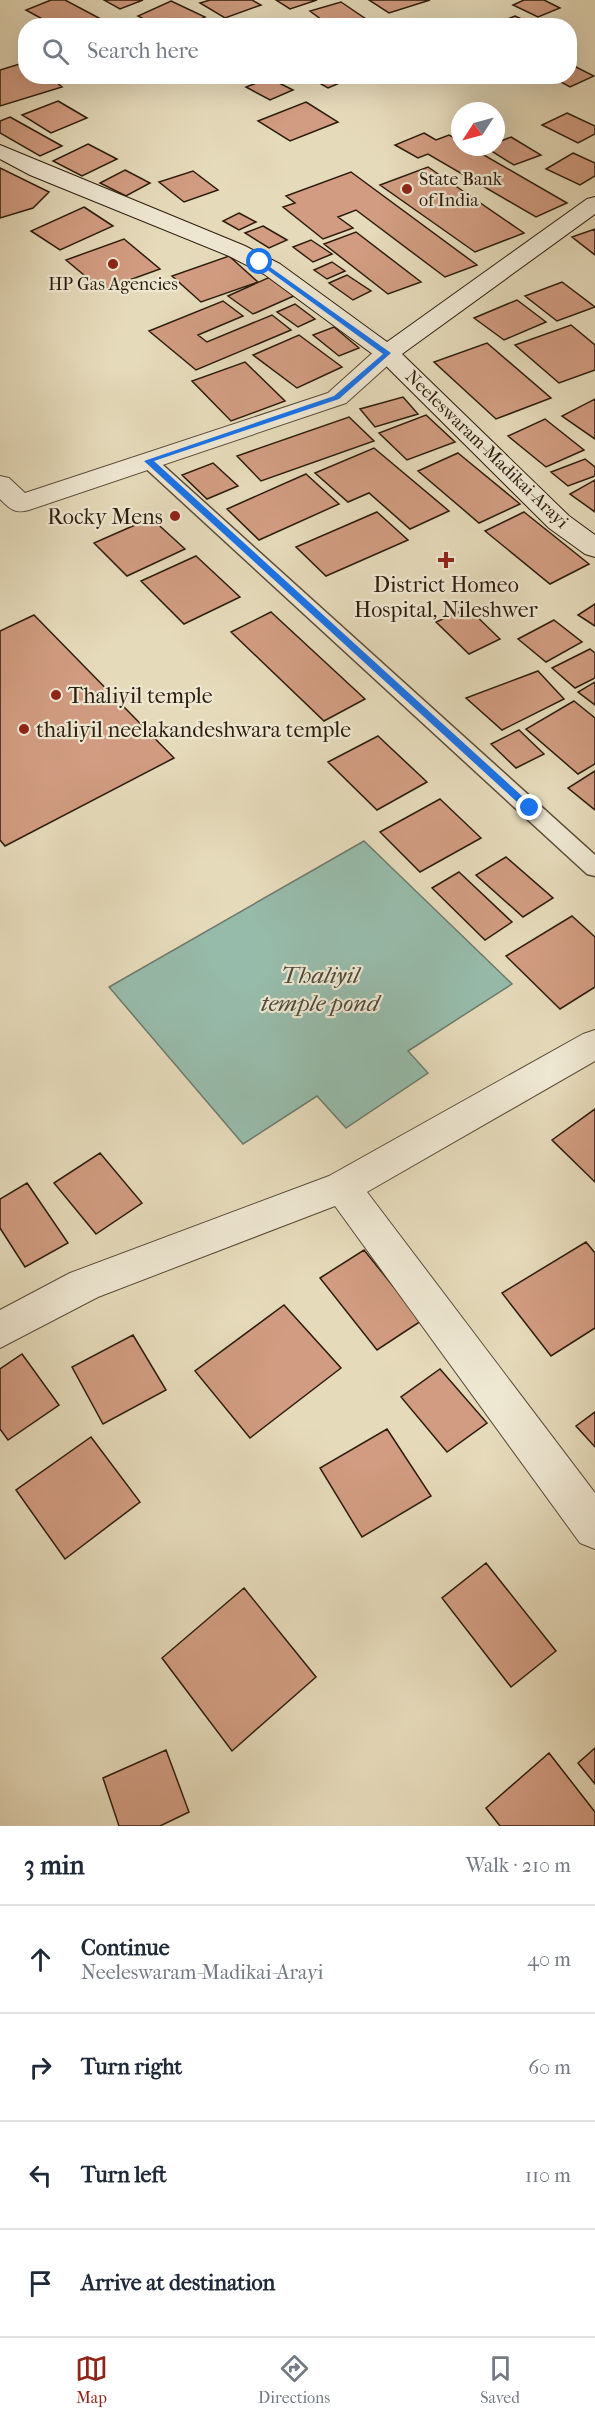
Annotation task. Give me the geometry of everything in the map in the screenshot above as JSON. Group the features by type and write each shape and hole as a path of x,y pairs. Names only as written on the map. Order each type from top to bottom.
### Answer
{"street":[{"name":"Neeleswaram-Madikai-Arayi","path":"0,151 49,174 260,262 387,353 559,522 595,548"},
{"path":"0,484 20,504 337,398 387,353 595,204"},
{"path":"0,1330 84,1285 342,1187 595,1044"},
{"path":"342,1187 595,1528"}],"lane":[{"path":"148,461 595,868"}],"water":[{"name":"Thaliyil temple pond","path":"364,841 512,984 408,1051 428,1073 346,1128 317,1096 243,1144 109,987"}],"building":[{"path":"51,0 65,0 99,18 40,18 26,10"},
{"path":"104,0 143,0 120,9"},
{"path":"210,0 252,0 261,5 225,18 200,3"},
{"path":"276,0 317,0 290,9"},
{"path":"369,0 430,0 389,13"},
{"path":"524,0 544,0 560,8 538,17 513,5"},
{"path":"171,1 205,17 142,18 138,16"},
{"path":"341,2 365,18 319,18 310,11"},
{"path":"18,64 18,84 58,84 62,87 0,106 0,70"},
{"path":"577,68 594,76 577,84"},
{"path":"254,84 281,84 293,90 270,100 246,87"},
{"path":"321,84 337,84 328,88"},
{"path":"58,101 87,118 51,133 22,115"},
{"path":"306,102 338,122 290,141 258,121"},
{"path":"567,113 595,126 595,134 578,143 542,125"},
{"path":"10,117 62,146 40,156 0,133 0,121"},
{"path":"424,133 436,140 449,135 451,136 451,156 486,156 567,203 536,217 428,154 418,158 395,145"},
{"path":"511,137 541,155 514,165 500,156 505,156 505,139"},
{"path":"88,144 117,159 82,176 53,161"},
{"path":"573,153 595,163 595,176 580,185 546,169"},
{"path":"428,167 524,233 475,252 380,185"},
{"path":"0,168 49,192 33,208 0,218"},
{"path":"125,170 150,183 126,196 100,183"},
{"path":"193,171 218,190 184,202 159,182"},
{"path":"351,172 477,265 445,277 356,210 338,217 353,228 323,239 283,207 295,203 286,196"},
{"path":"84,207 113,226 60,250 31,231"},
{"path":"239,213 256,222 239,230 223,221"},
{"path":"263,226 287,240 269,248 245,233"},
{"path":"595,229 595,255 572,237"},
{"path":"356,232 421,282 388,294 324,244"},
{"name":"HP Gas Agencies","path":"124,239 160,269 102,290 66,260"},
{"path":"311,240 332,254 313,262 293,247"},
{"path":"229,256 258,282 201,302 172,276"},
{"path":"332,262 345,271 327,279 314,270"},
{"path":"347,275 371,291 353,300 329,283"},
{"path":"270,277 296,295 253,314 228,296"},
{"path":"562,282 595,307 557,321 525,296"},
{"path":"517,300 546,322 504,340 474,318"},
{"path":"223,301 243,316 198,335 207,342 272,315 291,330 196,370 149,331"},
{"path":"295,304 315,319 298,327 277,312"},
{"path":"571,325 595,345 595,370 559,383 515,345"},
{"path":"334,327 359,348 339,356 313,335"},
{"path":"299,335 342,367 297,388 253,355"},
{"path":"487,343 551,398 496,419 434,362"},
{"path":"245,362 285,401 231,421 192,381"},
{"path":"403,397 418,414 375,427 360,409"},
{"path":"595,399 595,439 562,416"},
{"path":"426,415 455,442 407,460 379,433"},
{"path":"349,417 374,441 261,481 237,456"},
{"path":"545,419 584,450 546,467 508,436"},
{"path":"374,448 449,511 410,529 369,493 348,502 315,473"},
{"path":"458,453 520,504 479,523 418,471"},
{"path":"585,459 595,467 595,476 568,486 551,472"},
{"path":"213,463 238,486 207,499 182,475"},
{"path":"306,474 339,504 259,540 227,509"},
{"path":"595,480 595,512 570,494"},
{"path":"377,512 408,540 326,576 296,547"},
{"path":"524,512 589,564 550,584 485,531"},
{"path":"151,518 185,549 127,576 94,543"},
{"path":"196,556 240,597 184,624 141,581"},
{"path":"595,604 595,626 578,615"},
{"path":"468,608 500,639 469,654 436,622"},
{"path":"271,612 365,699 324,721 231,632"},
{"name":"Thaliyil temple","path":"34,615 174,758 5,846 0,840 0,631"},
{"path":"554,620 582,642 546,662 518,639"},
{"path":"590,649 595,653 595,678 575,688 552,668"},
{"path":"538,671 564,699 502,730 466,698"},
{"path":"595,682 595,705 578,692"},
{"path":"574,701 595,718 595,764 578,774 526,729"},
{"path":"519,730 544,754 516,768 491,744"},
{"path":"378,736 427,782 377,810 328,762"},
{"path":"595,771 595,810 568,788"},
{"path":"440,799 481,838 420,872 380,832"},
{"path":"506,857 553,898 523,917 476,875"},
{"path":"459,872 512,922 485,940 432,888"},
{"path":"572,916 595,937 595,987 560,1009 506,956"},
{"path":"595,1109 595,1182 552,1140"},
{"path":"100,1153 142,1203 96,1234 54,1183"},
{"path":"27,1183 68,1243 25,1267 0,1228 0,1199"},
{"path":"586,1242 595,1253 595,1328 551,1356 502,1293"},
{"path":"364,1250 421,1321 377,1350 320,1278"},
{"path":"284,1305 341,1368 250,1438 195,1371"},
{"path":"133,1335 166,1390 103,1424 72,1367"},
{"path":"22,1354 59,1405 8,1440 0,1429 0,1369"},
{"path":"440,1369 487,1423 447,1452 401,1397"},
{"path":"595,1412 595,1447 576,1426"},
{"path":"387,1429 431,1496 362,1537 320,1468"},
{"path":"91,1437 140,1502 65,1559 16,1490"},
{"path":"486,1563 556,1651 511,1687 442,1598"},
{"path":"244,1588 316,1677 232,1751 162,1658"},
{"path":"595,1748 595,1784 578,1763"},
{"path":"166,1750 189,1812 160,1826 119,1826 103,1778"},
{"path":"549,1753 595,1812 595,1826 500,1826 486,1808"}],"place":[{"name":"State Bank of India","path":"407,189"},
{"name":"HP Gas Agencies","path":"113,264"},
{"name":"Rocky Mens","path":"175,516"},
{"name":"District Homeo Hospital, Nileshwer","path":"446,560"},
{"name":"Thaliyil temple","path":"56,695"},
{"name":"thaliyil neelakandeshwara temple","path":"24,729"}],"route":[{"path":"260,262 387,353 337,398 148,461 530,808"}]}
